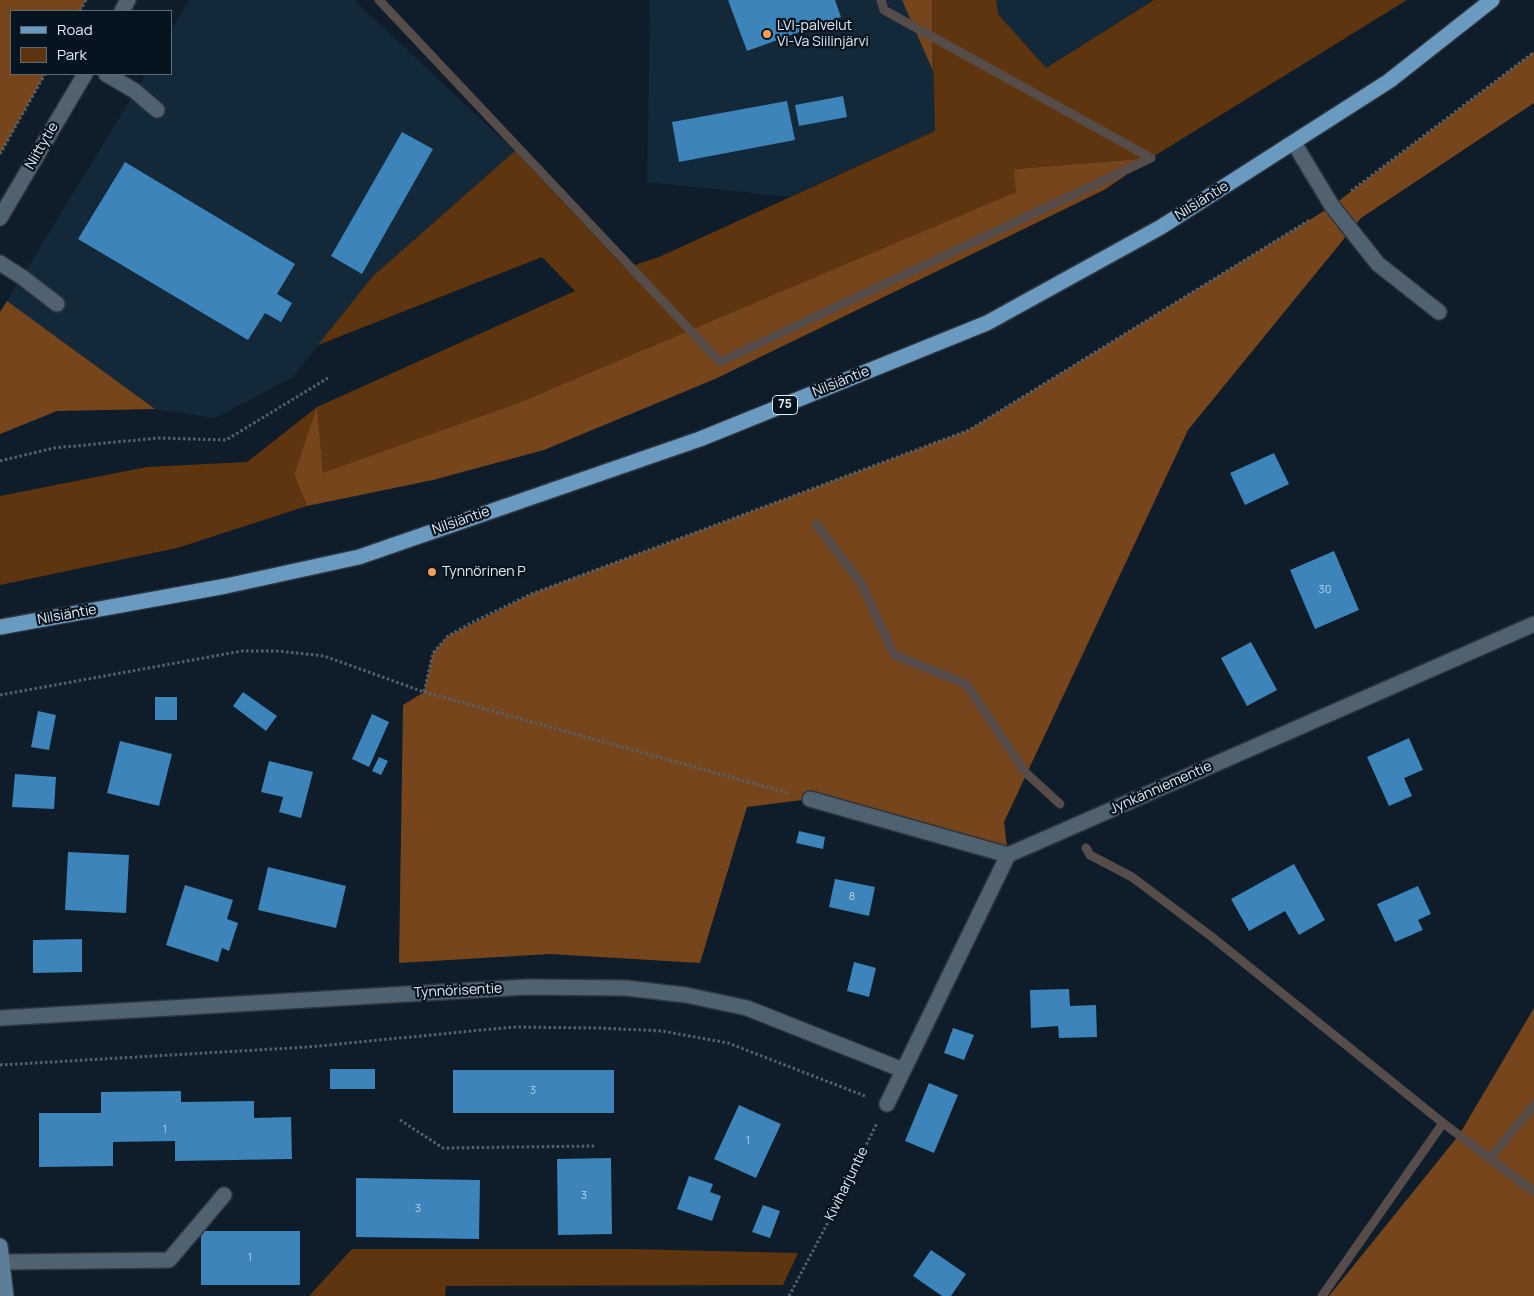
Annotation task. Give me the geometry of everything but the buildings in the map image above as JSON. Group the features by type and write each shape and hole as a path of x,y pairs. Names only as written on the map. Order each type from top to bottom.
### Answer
{"main road":[{"name":"Nilsiäntie","path":"0,627 226,586 359,557 700,439 987,323 1161,227 1389,82 1492,0"}],"street":[{"name":"Niittytie","path":"0,218 84,75"},
{"path":"108,75 135,91 157,110"},
{"path":"1294,142 1332,206 1378,264 1440,312"},
{"path":"0,263 57,304"},
{"name":"Jynkänniementie","path":"1008,855 1534,624"},
{"path":"810,799 1008,855 886,1104"},
{"name":"Tynnörisentie","path":"0,1018 527,987 626,988 686,995 747,1008 903,1070"},
{"path":"2,1262 169,1260 224,1195"},
{"path":"0,1246 6,1296"}],"path":[{"path":"424,692 434,653 448,636 531,594 969,430 1332,206 1534,52"},
{"path":"0,154 44,75"},
{"path":"0,461 54,448 158,438 226,440 328,378"},
{"path":"0,695 242,650 278,650 324,656 424,692 810,799"},
{"path":"0,1065 308,1047 513,1027 600,1028 662,1031 728,1043 886,1104"},
{"name":"Kiviharjuntie","path":"789,1296 834,1211 886,1104"},
{"path":"400,1120 443,1148 594,1146"}],"shaded area":[{"path":"0,0 86,0 81,10 10,10 10,75 44,75 0,154"},
{"path":"189,0 354,0 515,151 373,276 293,377 215,418 155,409 7,301 145,75 172,75 172,28"},
{"path":"650,0 1154,0 1046,68 935,131 789,197 647,182"},
{"path":"902,0 932,0 933,71"},
{"path":"1534,52 1534,103 1361,218 1188,430 1004,822 1008,855 810,799 747,807 700,963 550,954 399,963 403,705 424,692 433,653 448,636 531,594 969,430 1332,206"},
{"path":"1151,158 1104,190 715,379 544,450 433,480 307,506 294,475 317,407 323,473 518,403 1016,192 1014,169"},
{"path":"7,301 155,409 57,411 0,434 0,312"},
{"path":"1534,1008 1534,1296 1329,1296 1459,1135"}],"green space":[{"path":"932,0 996,0 998,14 1046,68 1154,0 1407,0 1151,158 1014,169 1017,192 518,403 323,474 317,409 294,475 307,506 177,548 0,585 0,496 147,467 247,462 317,407 575,291 542,257 318,345 373,276 515,151 625,268 659,257 935,131"},
{"path":"352,1249 630,1249 798,1253 783,1285 446,1286 445,1296 309,1296"}],"waterway":[{"path":"379,0 720,362 1151,158"},
{"path":"881,0 884,10 1151,158"},
{"path":"816,524 861,583 894,655 966,684 1025,772 1060,804"},
{"path":"1086,848 1090,855 1132,877 1212,937 1443,1123"},
{"path":"1490,1158 1534,1105"},
{"path":"1322,1296 1443,1123 1534,1192"}],"place":[{"name":"LVI-palvelut Vi-Va Siilinjärvi","path":"767,34"},
{"name":"Tynnörinen P","path":"432,572"}]}
